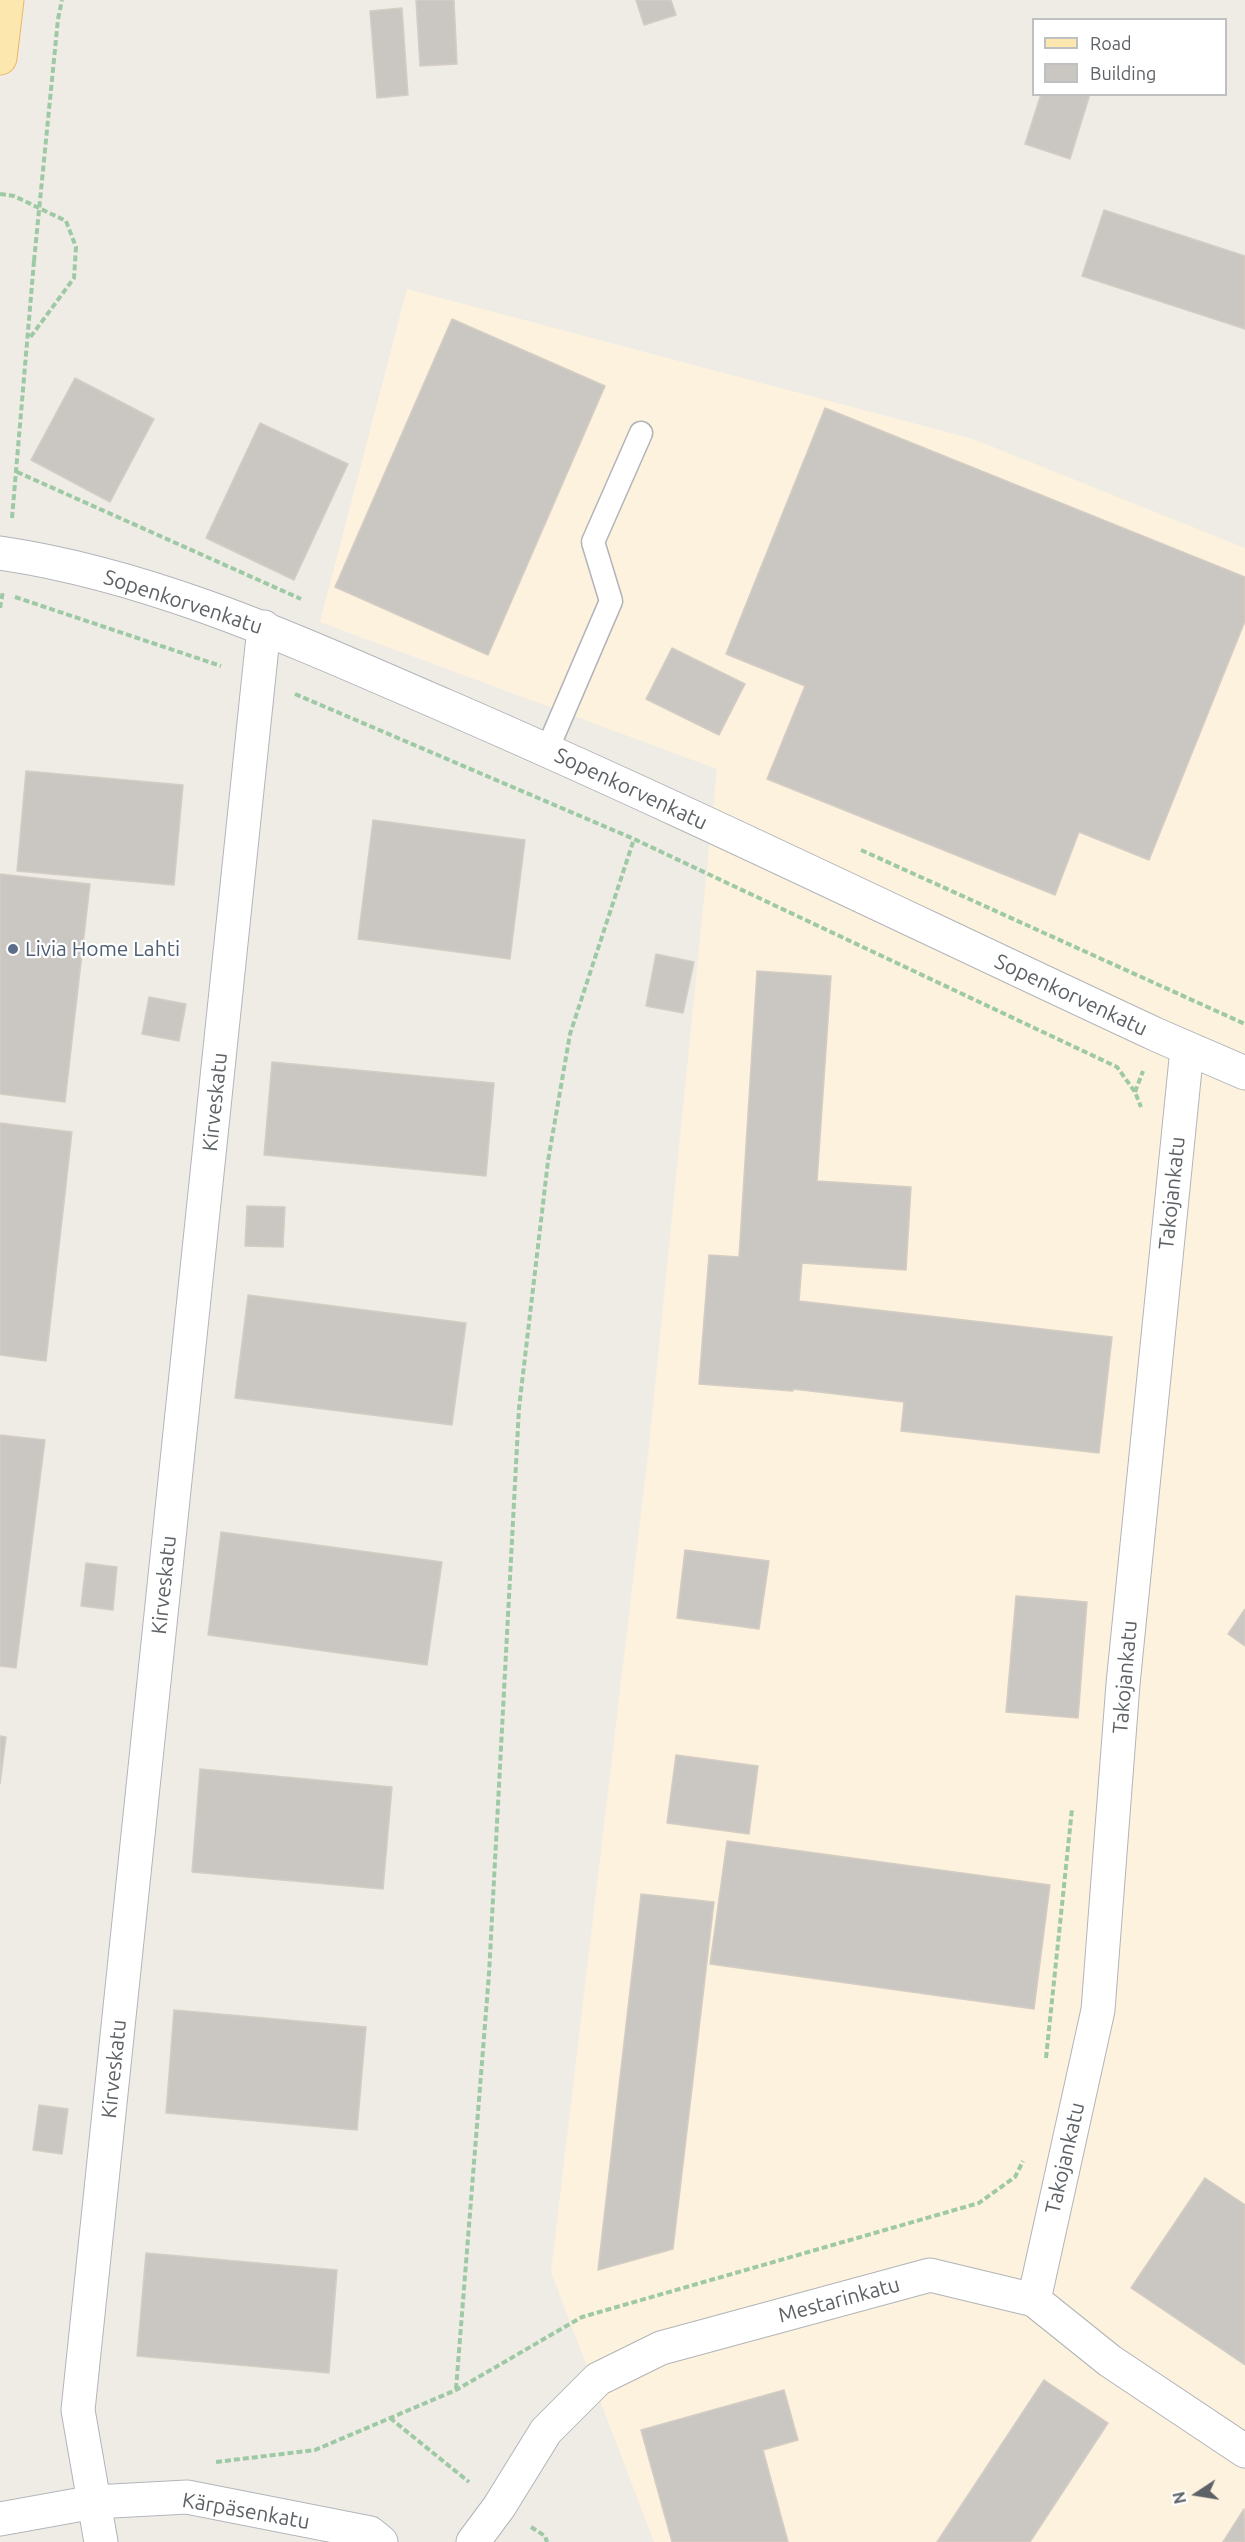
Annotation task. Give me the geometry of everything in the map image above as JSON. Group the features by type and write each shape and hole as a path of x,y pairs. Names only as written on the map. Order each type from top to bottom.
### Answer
{"main road":[{"path":"0,58 5,11"}],"street":[{"name":"Sopenkorvenkatu","path":"4,554 64,564 164,593 264,627 547,750 1186,1049 1245,1073"},
{"name":"Kirveskatu","path":"100,2542 86,2469 78,2410 264,627"},
{"name":"Takojankatu","path":"1034,2300 1098,2010 1123,1684 1186,1049"},
{"name":"Mestarinkatu","path":"473,2542 499,2507 546,2431 598,2379 661,2348 930,2275 1034,2300 1110,2361 1245,2451"},
{"name":"Kärpäsenkatu","path":"0,2519 94,2502 187,2498 370,2533 381,2542"}],"lane":[{"path":"547,750 611,601 593,542 641,433"}],"path":[{"path":"0,608 3,593 4,554 17,472 34,261 58,19 62,0"},
{"path":"0,194 14,196 66,221 76,247 74,278 28,340"},
{"path":"3,593 259,679 634,839 1117,1067 1135,1092 1142,1110"},
{"path":"456,2390 489,1974 519,1408 548,1161 570,1034 634,839"},
{"path":"1044,2069 1072,1808"},
{"path":"210,2462 315,2450 456,2390 582,2317 979,2203 1015,2177 1028,2153"}],"shaded area":[{"path":"407,289 973,439 1245,548 1245,2542 654,2542 551,2272 649,1446 717,769 320,622"}],"building":[{"path":"416,0 454,0 457,64 420,66"},
{"path":"636,0 671,0 676,15 644,25"},
{"path":"402,8 408,95 377,98 370,11"},
{"path":"1040,96 1089,96 1070,159 1025,144"},
{"path":"1104,210 1245,256 1245,329 1082,276"},
{"path":"452,319 605,386 488,655 335,587"},
{"path":"75,378 154,419 110,502 31,460"},
{"path":"825,408 1245,577 1245,621 1149,860 1079,832 1055,895 767,779 805,686 726,654"},
{"path":"260,423 348,464 294,580 206,538"},
{"path":"672,648 745,684 719,735 646,699"},
{"path":"26,771 183,785 174,885 17,871"},
{"path":"373,820 525,840 510,959 358,939"},
{"path":"0,874 90,884 65,1102 0,1094"},
{"path":"656,954 694,962 683,1013 646,1006"},
{"path":"757,971 831,976 817,1181 911,1187 906,1270 802,1263 799,1301 1112,1337 1099,1453 901,1431 904,1402 793,1389 793,1391 699,1384 709,1255 739,1257"},
{"path":"149,997 186,1004 179,1041 142,1034"},
{"path":"272,1062 494,1083 486,1176 264,1155"},
{"path":"0,1123 72,1132 46,1361 0,1355"},
{"path":"247,1206 285,1207 283,1247 245,1246"},
{"path":"248,1295 466,1323 452,1425 235,1398"},
{"path":"0,1435 45,1440 16,1668 0,1666"},
{"path":"221,1532 442,1562 427,1665 208,1635"},
{"path":"685,1550 769,1561 759,1629 677,1618"},
{"path":"86,1563 117,1567 113,1610 81,1606"},
{"path":"1016,1596 1087,1602 1078,1718 1006,1712"},
{"path":"1245,1609 1245,1646 1228,1634"},
{"path":"0,1736 6,1737 0,1784"},
{"path":"676,1755 758,1766 749,1834 667,1823"},
{"path":"200,1769 392,1787 383,1889 192,1872"},
{"path":"727,1841 1050,1885 1034,2009 710,1964"},
{"path":"641,1894 714,1902 673,2249 598,2270"},
{"path":"174,2010 366,2027 357,2130 166,2113"},
{"path":"39,2105 68,2109 62,2154 33,2150"},
{"path":"1205,2178 1245,2205 1245,2365 1131,2288"},
{"path":"146,2253 337,2270 329,2373 137,2356"},
{"path":"1044,2380 1108,2423 1030,2542 937,2542"},
{"path":"784,2390 798,2440 763,2450 788,2542 672,2542 641,2430"},
{"path":"1244,2509 1245,2542 1223,2542"}],"place":[{"name":"Livia Home Lahti","path":"13,949"}]}
